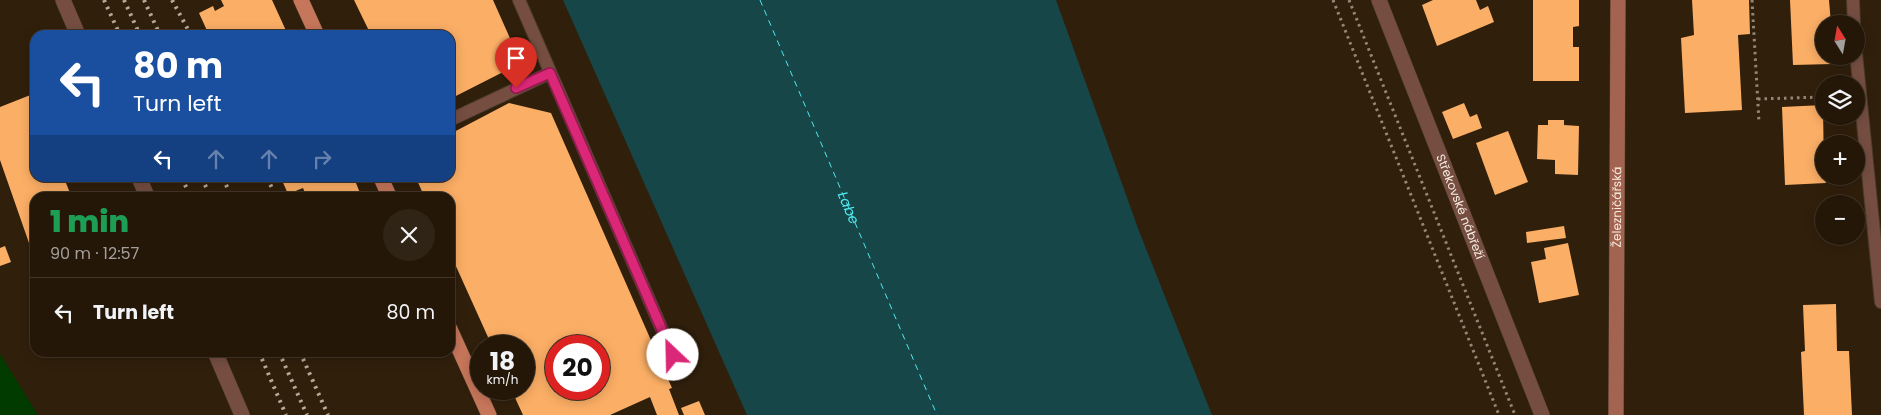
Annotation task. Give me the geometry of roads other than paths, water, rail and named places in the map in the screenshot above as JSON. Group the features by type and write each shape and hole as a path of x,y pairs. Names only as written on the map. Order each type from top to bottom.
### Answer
{"main road":[{"path":"301,0 315,30"},
{"name":"Železničářská","path":"1616,415 1618,0"},
{"path":"455,340 489,415"}],"street":[{"path":"63,0 76,30"},
{"name":"Střekovské nábřeží","path":"1379,0 1542,415"},
{"path":"216,357 242,415"}],"lane":[{"path":"519,0 673,355"},
{"path":"1853,0 1854,15"},
{"path":"1857,65 1881,302"},
{"path":"455,118 550,73"}],"water":[{"name":"Labe","path":"563,0 1056,0 1139,231 1212,415 747,415"}],"railway":[{"path":"104,0 118,30"},
{"path":"124,0 138,30"},
{"path":"144,0 158,30"},
{"path":"172,0 188,30"},
{"path":"184,182 188,192"},
{"path":"204,182 208,192"},
{"path":"225,182 229,192"},
{"path":"269,182 273,190"},
{"path":"261,357 286,415"},
{"path":"281,357 307,415"},
{"path":"302,357 328,415"}]}
